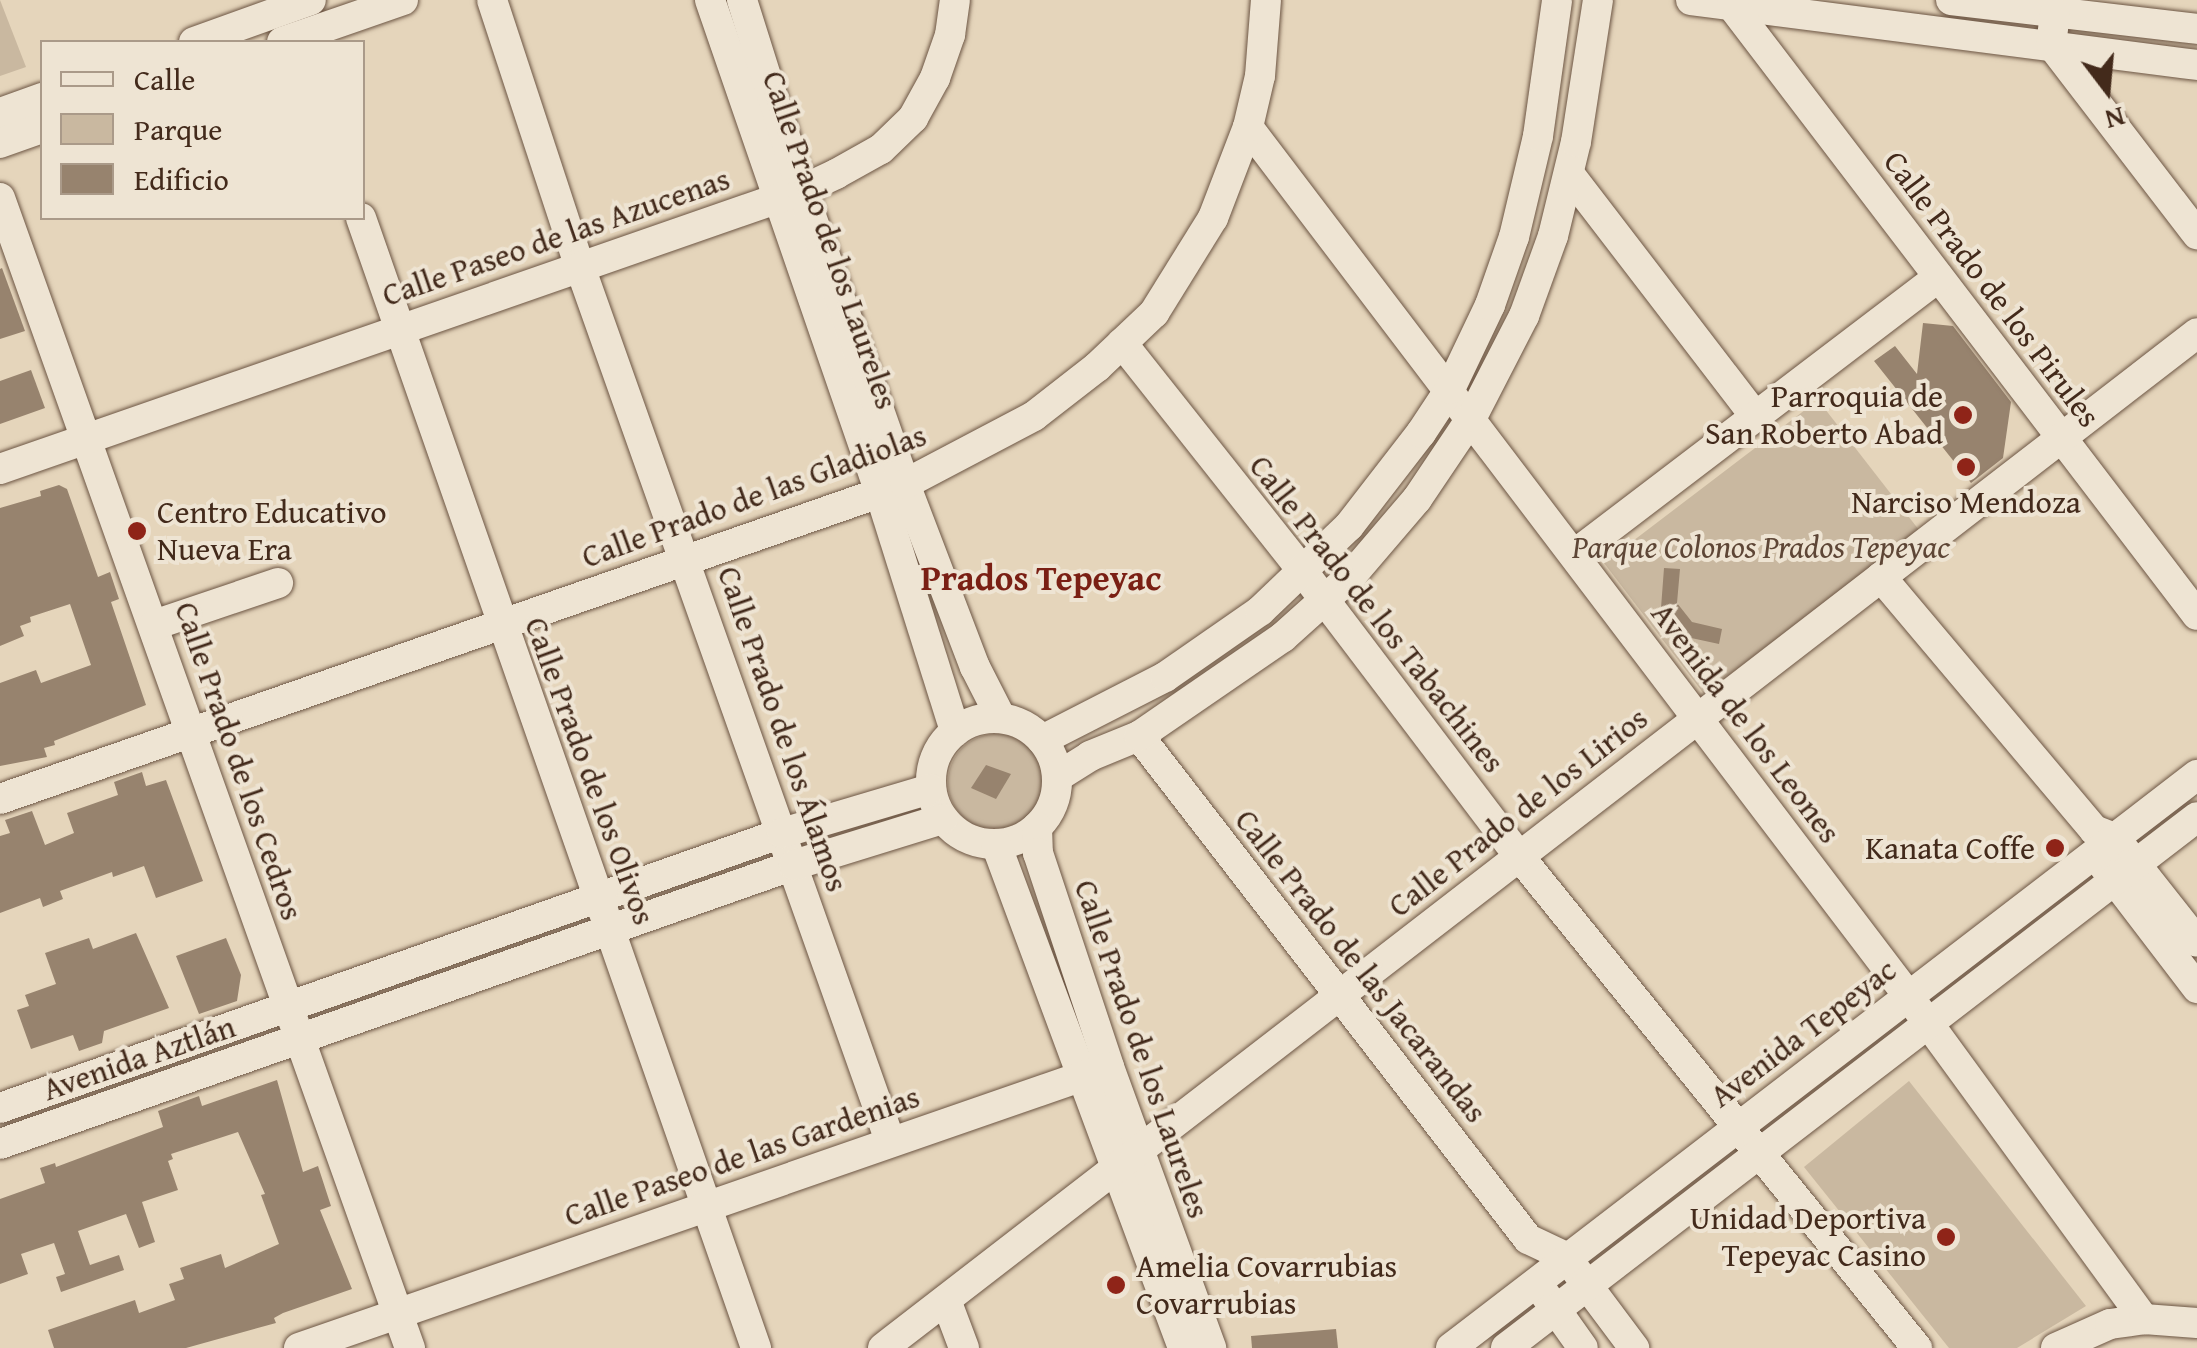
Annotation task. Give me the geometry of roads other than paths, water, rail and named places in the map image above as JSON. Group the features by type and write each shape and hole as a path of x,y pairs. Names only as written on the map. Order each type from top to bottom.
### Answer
{"street":[{"path":"204,40 403,0"},
{"name":"Calle Prado de los Álamos","path":"492,0 579,264 687,558 890,1141"},
{"name":"Calle Prado de los Laureles","path":"710,0 790,194 892,489 955,731"},
{"name":"Calle Prado de los Laureles","path":"742,0 790,194"},
{"name":"Calle Paseo de las Azucenas","path":"0,469 579,264 790,194 880,148 913,118 935,78 950,35 955,0"},
{"name":"Calle Prado de las Gladiolas","path":"0,799 500,622 892,489 1034,416 1154,313 1214,218 1248,127 1260,76 1266,0"},
{"path":"1042,740 1124,700 1197,657 1304,573 1391,475 1450,389 1490,306 1514,237 1538,136 1558,0"},
{"path":"1058,777 1090,756 1139,736 1220,683 1325,601 1418,499 1472,417 1524,316 1570,175 1598,0"},
{"path":"1691,0 2197,64"},
{"path":"1951,0 2055,12 2164,12 2197,29"},
{"name":"Calle Prado de los Pirules","path":"1732,6 2197,615"},
{"path":"2055,12 2050,44 2197,234"},
{"path":"0,113 40,99"},
{"name":"Avenida de los Leones","path":"1248,127 1909,996 2144,1318"},
{"path":"0,143 40,129"},
{"path":"1570,175 1756,416"},
{"name":"Calle Prado de los Cedros","path":"0,198 410,1348"},
{"name":"Calle Prado de los Olivos","path":"362,220 756,1348"},
{"path":"1576,554 1939,277"},
{"name":"Calle Prado de los Lirios","path":"883,1348 2197,332"},
{"name":"Calle Prado de los Tabachines","path":"1122,343 1304,573 1519,856 1917,1348"},
{"name":"Calle Prado de los Laureles","path":"892,489 1001,718"},
{"path":"1881,577 2125,872 2197,988"},
{"path":"154,624 278,582"},
{"path":"1001,718 1024,725 1042,740 1058,777 1053,804 1037,827 1018,840 996,844 961,835 943,819 931,789 935,757 955,731 977,720 1001,718"},
{"name":"Calle Prado de las Jacarandas","path":"1139,736 1528,1239 1566,1257 1634,1348"},
{"name":"Avenida Tepeyac","path":"1451,1348 1909,996 2101,841 2197,775"},
{"name":"Avenida Aztlán","path":"0,1108 782,833 931,789"},
{"name":"Avenida Tepeyac","path":"1506,1348 2197,816"},
{"name":"Avenida Aztlán","path":"0,1144 794,864 943,819"},
{"name":"Calle Prado de los Laureles","path":"1037,827 1038,854 1096,1072"},
{"name":"Calle Prado de los Laureles","path":"996,844 1096,1072 1127,1159 1183,1348"},
{"path":"2125,872 2197,942"},
{"name":"Calle Paseo de las Gardenias","path":"299,1348 1096,1072"},
{"name":"Calle Prado de los Laureles","path":"1127,1159 1211,1348"},
{"name":"Calle Prado de las Jacarandas","path":"1528,1239 1535,1281 1583,1348"},
{"path":"946,1300 964,1348"},
{"path":"2056,1348 2110,1324 2144,1318 2197,1323"}],"place":[{"name":"Parroquia de San Roberto Abad","path":"1963,415"},
{"name":"Narciso Mendoza","path":"1966,467"},
{"name":"Centro Educativo Nueva Era","path":"137,531"},
{"name":"Kanata Coffe","path":"2055,848"},
{"name":"Unidad Deportiva Tepeyac Casino","path":"1946,1237"},
{"name":"Amelia Covarrubias Covarrubias","path":"1116,1285"}],"district":[{"name":"Prados Tepeyac","path":"1041,578"}],"park label":[{"name":"Parque Colonos Prados Tepeyac","path":"1761,547"}]}
